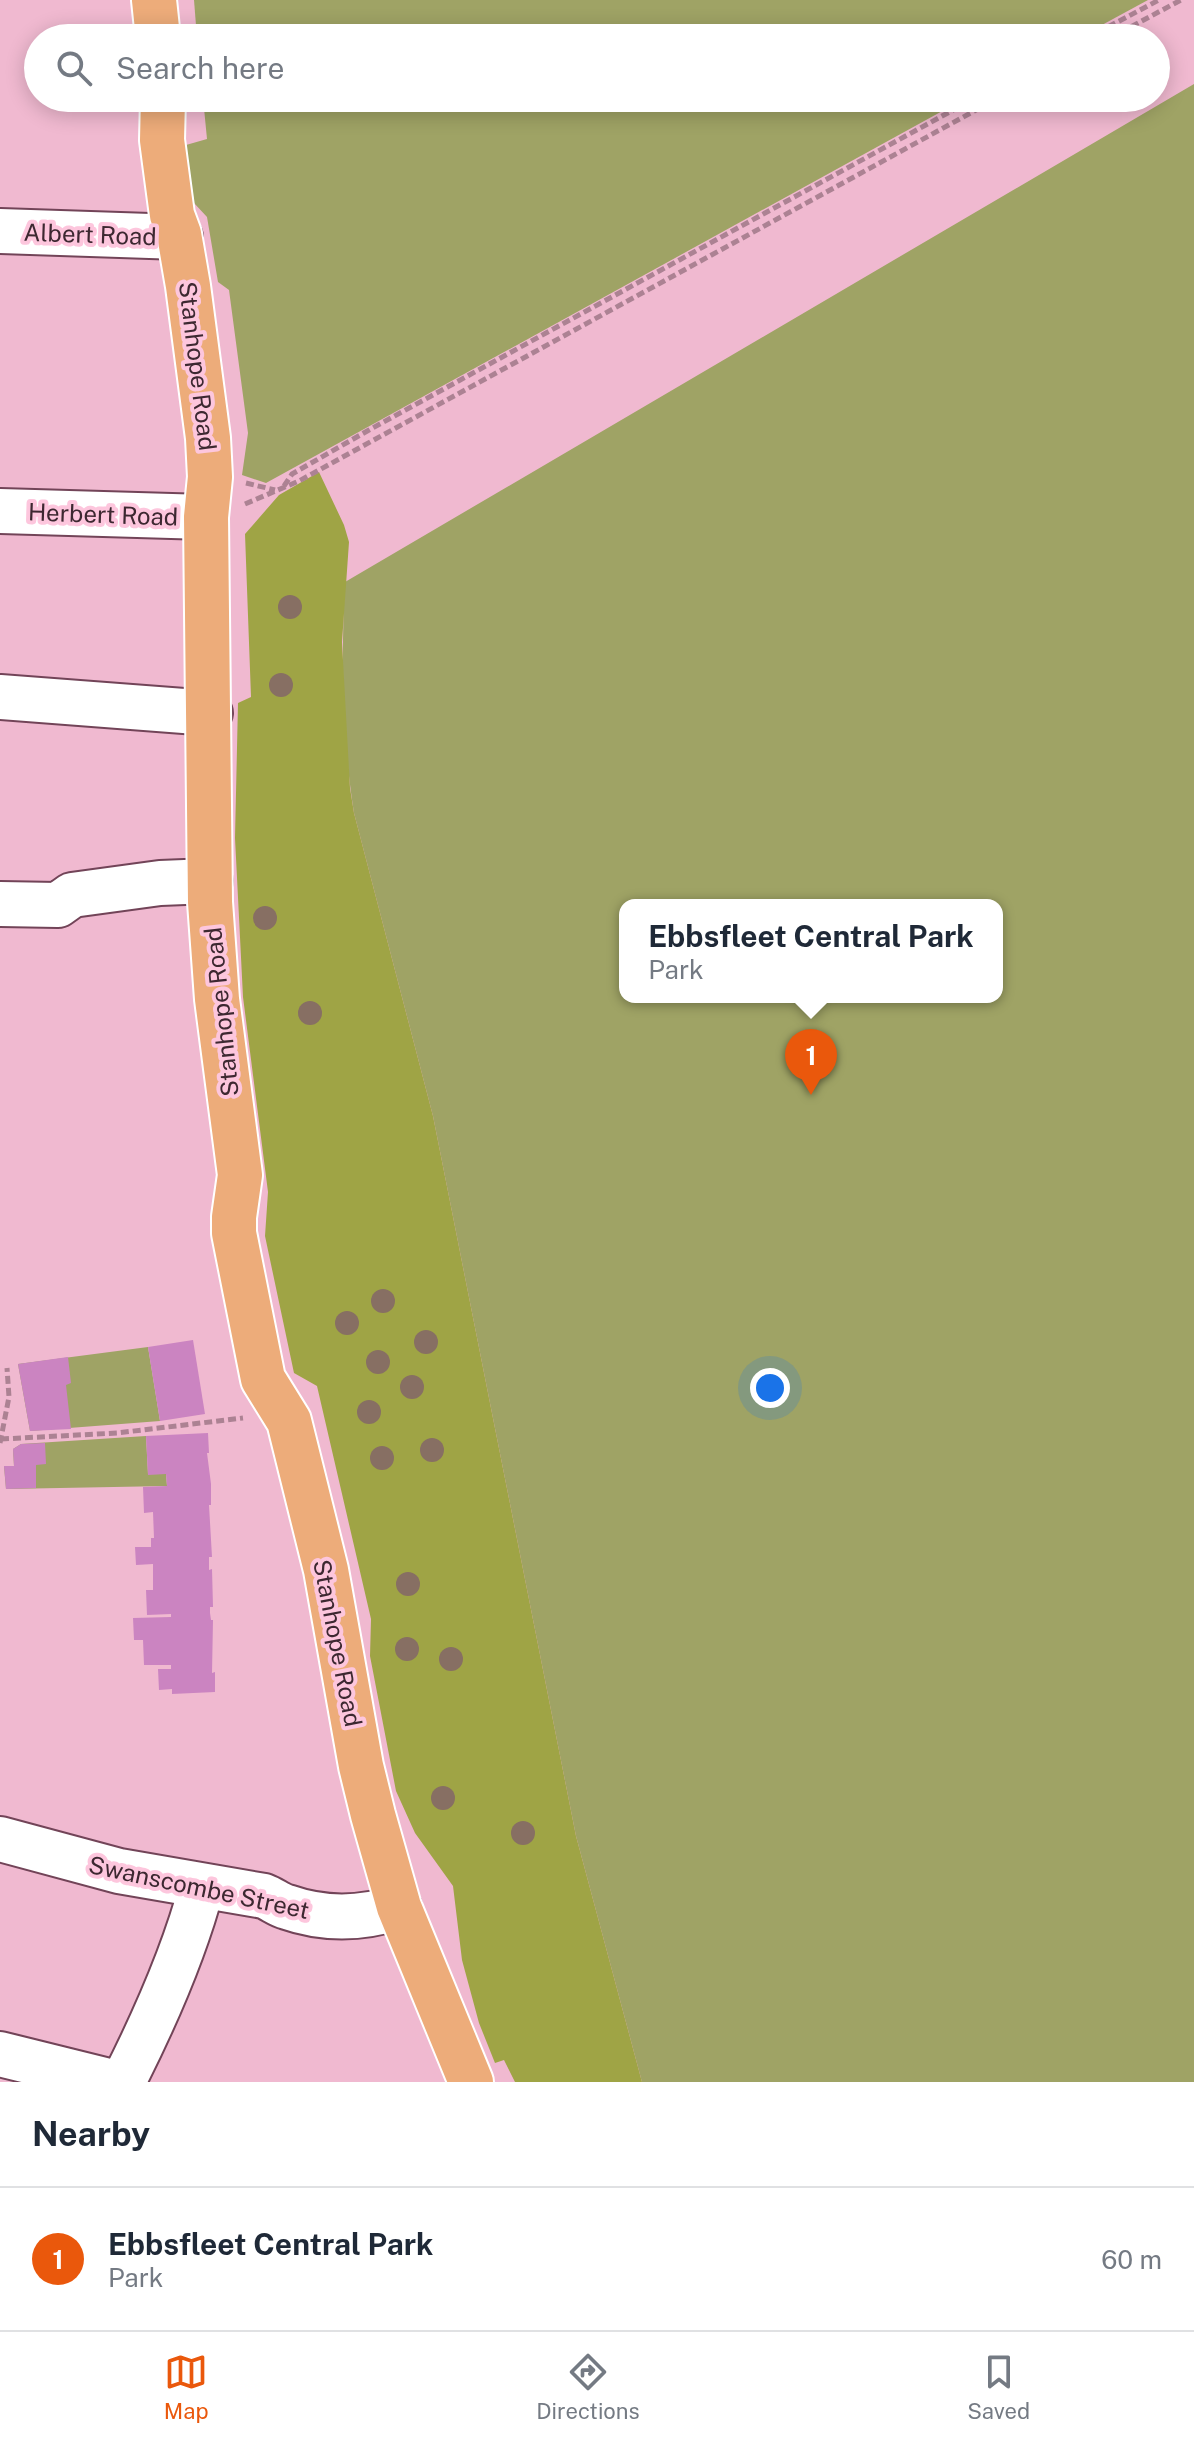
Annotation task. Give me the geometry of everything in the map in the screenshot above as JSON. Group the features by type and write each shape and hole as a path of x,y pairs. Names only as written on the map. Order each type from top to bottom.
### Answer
{"main road":[{"path":"154,0 157,24"},
{"name":"Stanhope Road","path":"163,112 162,140 172,215 180,237 208,438 210,881 217,999 240,1175 234,1233 263,1379 290,1426 326,1570 361,1766 399,1907 471,2082"}],"street":[{"name":"Albert Road","path":"0,231 180,237"},
{"name":"Herbert Road","path":"0,511 206,517"},
{"path":"0,697 210,713"},
{"path":"0,904 58,905 72,895 160,883 210,881"},
{"name":"Swanscombe Street","path":"0,1839 101,1867 264,1896 285,1907 340,1917 369,1916 399,1907"},
{"path":"123,2082 156,2012 202,1886"},
{"path":"0,2054 113,2082"}],"path":[{"path":"1114,24 1159,0"},
{"path":"1136,24 1181,0"},
{"path":"284,486 292,474 369,430 949,112"},
{"path":"276,491 972,112"},
{"path":"7,1368 9,1397 0,1441 236,1420 282,1411"}],"green space":[{"path":"194,0 1148,0 1104,24 196,24"},
{"path":"1194,84 1194,2082 642,2082 576,1836 433,1116 354,813 347,756 343,640 345,582 1146,112 1170,112 1170,98"},
{"path":"204,112 941,112 266,483 242,475 248,433 229,290 218,282 207,217 194,203 186,145 207,139"},
{"path":"319,472 349,542 342,642 354,813 433,1116 576,1836 642,2082 515,2082 504,2060 495,2063 479,2023 462,1960 453,1886 415,1833 396,1791 370,1656 371,1619 317,1386 294,1373 265,1236 268,1192 243,997 235,838 238,703 251,697 245,534 279,495"},
{"path":"148,1347 160,1421 30,1431 18,1364"},
{"path":"146,1436 148,1474 166,1474 167,1486 6,1489 4,1466 14,1466 13,1449 21,1444"}],"building":[{"path":"193,1340 205,1414 160,1421 148,1347"},
{"path":"68,1357 71,1383 66,1385 71,1429 30,1431 18,1364"},
{"path":"208,1433 212,1557 209,1557 209,1570 212,1569 213,1607 210,1607 210,1613 213,1620 212,1673 215,1672 215,1692 172,1694 172,1689 159,1690 158,1669 171,1669 171,1665 144,1665 143,1640 134,1640 133,1618 171,1617 171,1614 147,1615 146,1590 153,1590 153,1564 136,1565 135,1547 151,1547 151,1538 154,1538 153,1512 144,1513 143,1487 167,1486 166,1474 148,1475 146,1436"},
{"path":"45,1443 46,1464 36,1465 36,1488 6,1489 4,1466 14,1466 13,1449 21,1444"}],"place":[{"name":"Ebbsfleet Central Park","path":"811,1095"}]}
